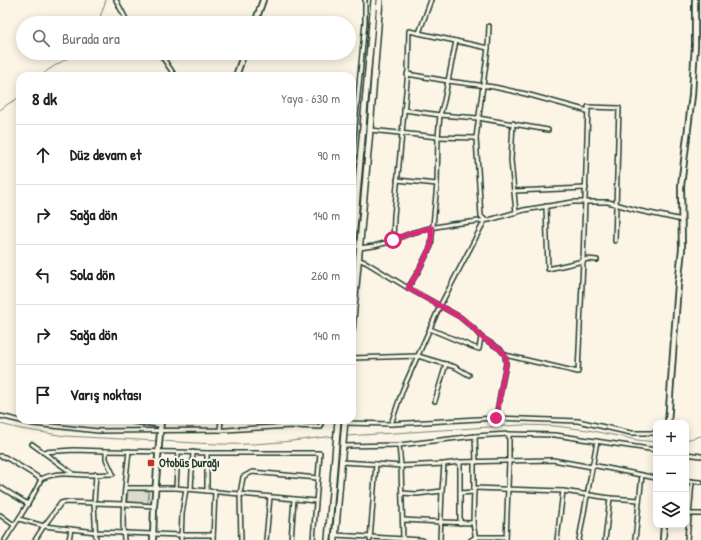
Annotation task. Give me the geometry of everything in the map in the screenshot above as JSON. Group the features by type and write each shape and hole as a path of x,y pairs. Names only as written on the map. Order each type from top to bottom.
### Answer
{"main road":[{"path":"356,200 374,0"},
{"path":"356,284 380,0"},
{"path":"328,540 338,424"},
{"path":"335,538 344,424"}],"street":[{"path":"116,0 124,16"},
{"path":"257,16 263,0"},
{"path":"356,116 365,22 364,0"},
{"path":"419,33 431,0"},
{"path":"668,420 682,249 681,186 692,95 695,52 695,0"},
{"path":"484,220 481,216 476,138 488,48 489,26"},
{"path":"393,240 397,180 408,74 410,31 488,48"},
{"path":"408,288 431,246 438,184 438,137 440,115 456,41"},
{"path":"164,60 172,72"},
{"path":"237,72 242,60"},
{"path":"408,74 526,94 588,112"},
{"path":"505,355 578,372 584,261 588,107 619,108 616,241"},
{"path":"404,110 478,118 548,130"},
{"path":"513,123 512,160 516,213"},
{"path":"370,130 438,137 476,138"},
{"path":"397,180 438,184"},
{"path":"514,191 586,188"},
{"path":"359,248 374,246 411,233 432,228 484,220 546,206 573,202 608,202 682,220"},
{"path":"546,206 548,269 587,259 597,260"},
{"path":"391,424 403,390 440,306 484,220"},
{"path":"358,260 367,262 408,288 460,317 481,337 500,349 505,355 506,364 496,418"},
{"path":"430,329 479,349 481,337"},
{"path":"356,358 418,356 455,367 469,375"},
{"path":"435,401 446,364"},
{"path":"0,416 16,419"},
{"path":"344,424 391,424 496,418 578,421 631,433 653,433"},
{"path":"49,424 98,431 160,427 220,430 291,426 321,427 321,424"},
{"path":"144,424 160,427"},
{"path":"220,430 221,424"},
{"path":"153,540 152,534 160,427"},
{"path":"343,443 399,445 474,436 509,434 555,435 653,450"},
{"path":"471,540 476,538 506,538 509,434"},
{"path":"474,436 475,462 473,522 476,538"},
{"path":"580,540 597,441"},
{"path":"32,444 72,473"},
{"path":"399,445 403,540"},
{"path":"43,452 74,450 207,453 320,453 313,540"},
{"path":"5,540 36,491 41,479 49,475 72,473 90,475 112,474 106,459 106,451"},
{"path":"124,540 124,504 129,451"},
{"path":"176,488 178,452"},
{"path":"192,489 193,452"},
{"path":"207,453 207,491"},
{"path":"689,454 701,456"},
{"path":"0,456 5,457 41,479"},
{"path":"341,462 401,466 460,462 554,460 653,477"},
{"path":"460,462 460,523"},
{"path":"370,539 376,464"},
{"path":"440,540 444,464"},
{"path":"241,540 240,494 243,477 252,472 318,478"},
{"path":"96,474 94,503 96,540"},
{"path":"635,540 642,475"},
{"path":"701,482 692,481 689,514 701,514"},
{"path":"0,487 28,504"},
{"path":"126,488 192,489 316,501"},
{"path":"181,540 182,514 186,489"},
{"path":"460,493 474,490 508,489 563,491 610,498 639,500"},
{"path":"213,540 215,491"},
{"path":"402,493 417,494 442,491"},
{"path":"557,540 563,491"},
{"path":"266,540 270,496"},
{"path":"605,540 610,498"},
{"path":"291,540 294,499"},
{"path":"35,540 61,503 154,506"},
{"path":"0,515 14,525"},
{"path":"19,519 44,526 96,532 181,536 214,535"},
{"path":"403,520 460,523 473,522"},
{"path":"663,540 664,528"},
{"path":"687,540 688,528"},
{"path":"69,540 71,529"},
{"path":"335,538 422,540"}],"shaded area":[{"path":"128,490 149,491 148,504 127,503"}],"waterway":[{"path":"100,16 106,0"},
{"path":"46,72 64,60"},
{"path":"0,110 16,99"},
{"path":"0,424 65,436 158,441"},
{"path":"346,436 522,425 555,426 588,430 653,442"},
{"path":"161,441 214,444 255,444 335,436"},
{"path":"689,439 701,436"}],"place":[{"name":"Otobüs Durağı","path":"151,463"}],"route":[{"path":"393,240 411,233 432,228 431,246 408,288 460,317 481,337 500,349 505,355 506,364 496,418"}]}
